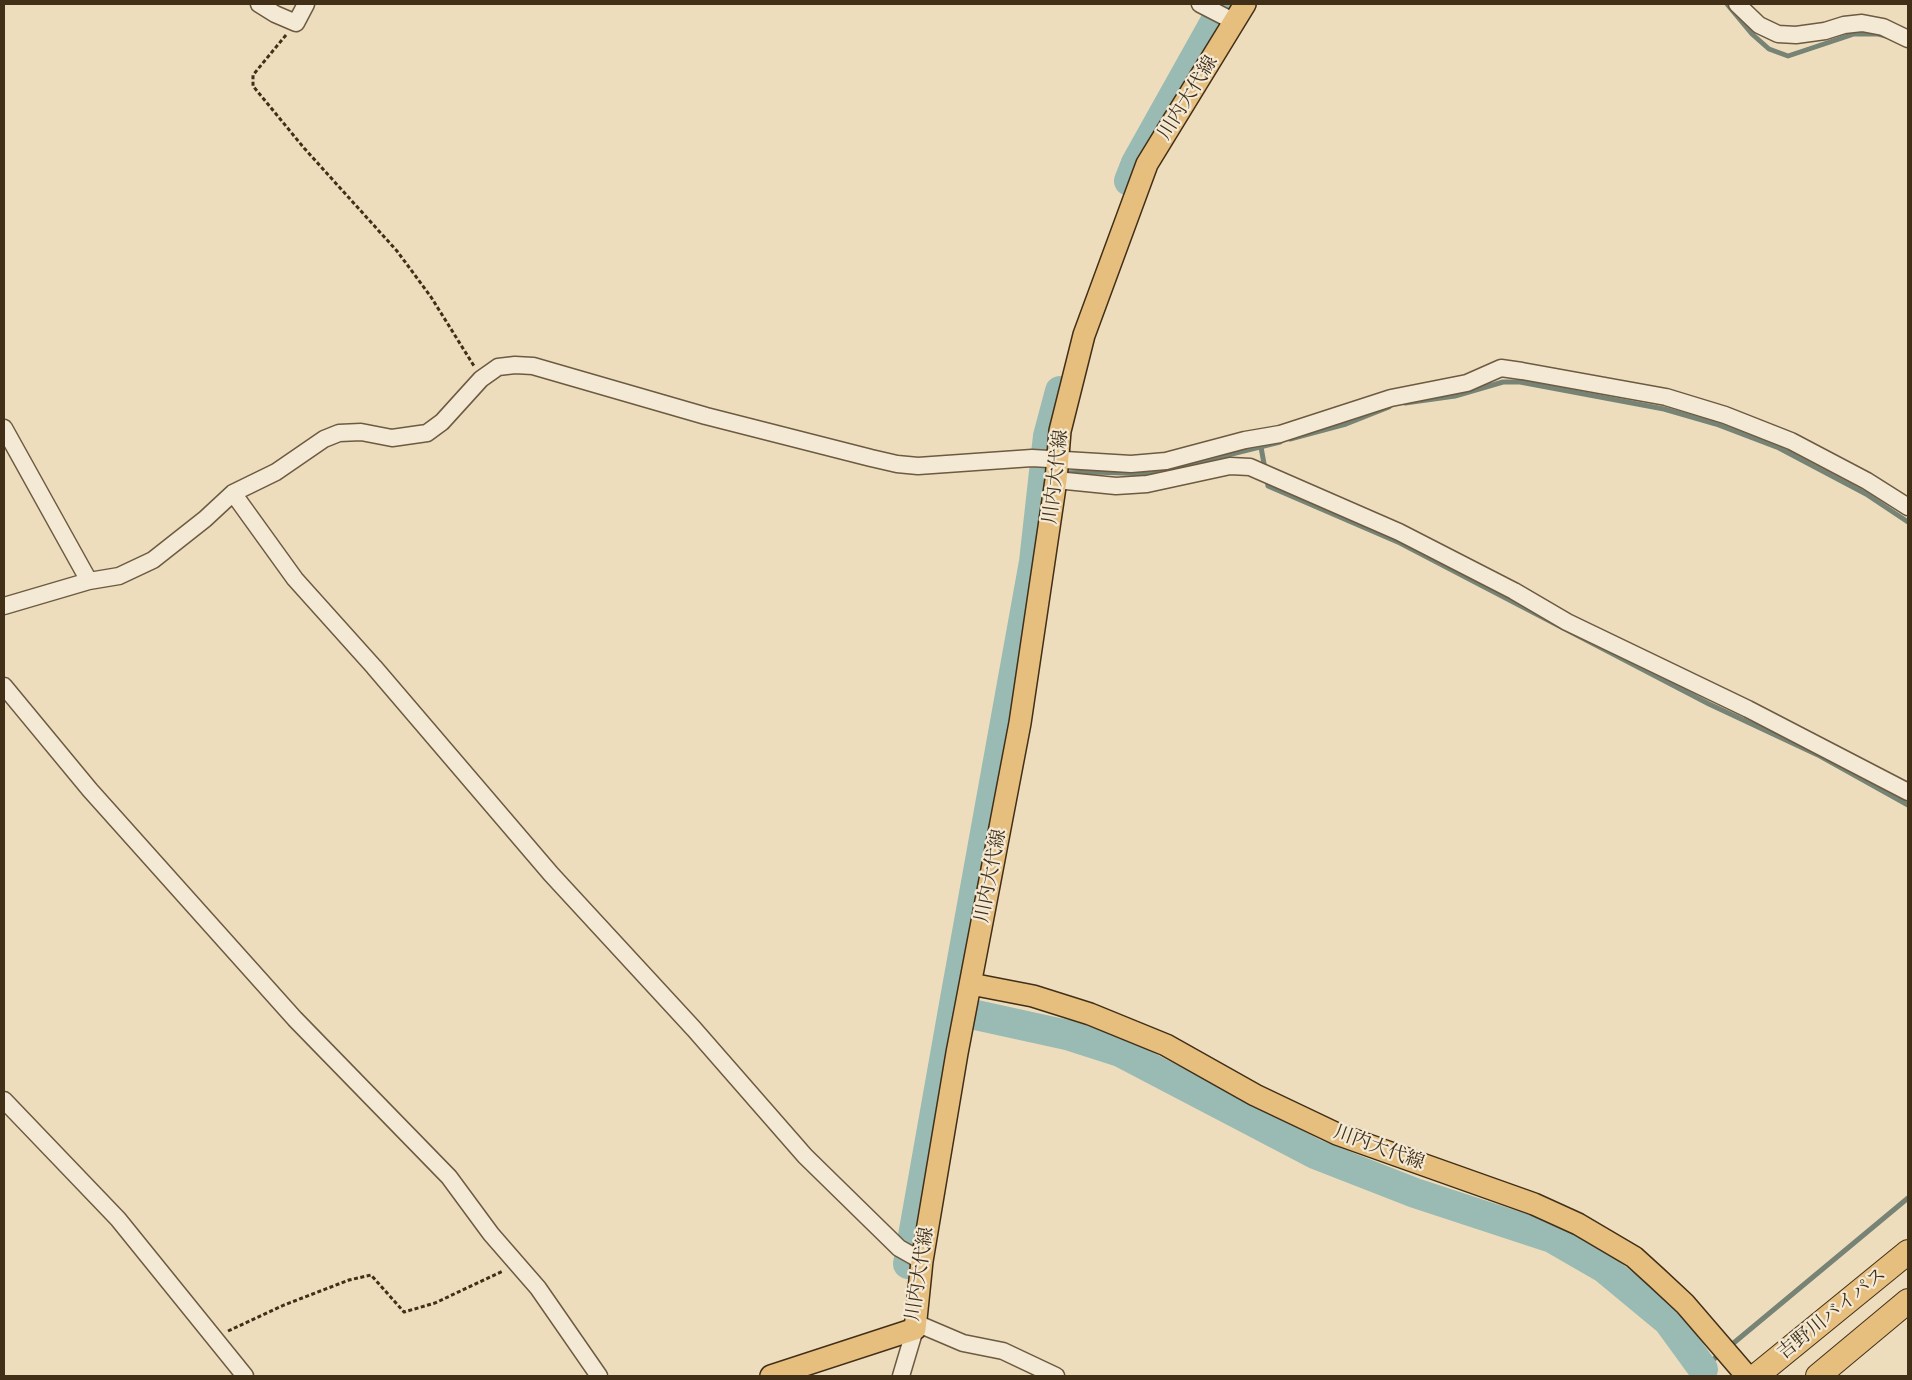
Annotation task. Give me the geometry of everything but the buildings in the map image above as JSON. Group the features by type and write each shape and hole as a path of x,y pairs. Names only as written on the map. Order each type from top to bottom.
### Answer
{"highway":[{"name":"吉野川バイパス","path":"1747,1373 1908,1252"},
{"name":"吉野川バイパス","path":"1818,1376 1908,1301"}],"main road":[{"name":"川内大代線","path":"771,1376 916,1326 920,1260 957,1053 1020,723 1060,431 1084,335 1147,164 1240,13"},
{"name":"川内大代線","path":"971,984 1033,996 1090,1014 1166,1045 1255,1095 1337,1134 1534,1204 1578,1224 1634,1257 1685,1304 1747,1373"}],"street":[{"path":"259,4 275,14 296,23 306,4"},
{"path":"1200,4 1240,13"},
{"path":"1737,4 1759,25 1778,34 1796,36 1825,31 1844,25 1862,24 1883,27 1908,39"},
{"path":"4,606 89,581 119,576 153,560 205,519 240,504 276,472 324,439 339,433 361,432 392,438 427,433 442,422 482,379 498,367 515,364 533,366 706,416 897,464 918,466 1032,458 1056,468 1116,486 1148,484 1230,466 1250,467 1399,532 1567,622 1748,709 1908,792"},
{"path":"1056,468 1166,461 1245,440 1280,434 1398,396 1467,383 1501,368 1666,397 1725,415 1791,441 1867,481 1908,508"},
{"path":"4,428 89,581"},
{"path":"240,504 295,579 551,874 694,1028 805,1156 899,1248 920,1260"},
{"path":"4,686 90,790 295,1020 449,1177 538,1288 599,1376"},
{"path":"4,1100 118,1218 245,1376"},
{"path":"901,1376 916,1326 962,1343 1003,1351 1056,1376"}],"path":[{"path":"296,23 253,75 253,86 304,148 397,250 431,297 482,379"},
{"path":"215,1337 284,1304 349,1280 371,1275 404,1312 435,1302 517,1264"}],"waterway":[{"path":"1129,181 1136,163 1225,4"},
{"path":"1727,4 1752,34 1769,49 1788,56 1854,34 1886,36"},
{"path":"1405,403 1455,396 1503,382 1520,382 1664,409 1716,424 1779,448 1866,494 1908,522"},
{"path":"1060,391 1048,436 1034,562 953,1010 1067,1035 1120,1052 1315,1154 1415,1193 1552,1238 1604,1268 1668,1321 1703,1369"},
{"path":"1290,439 1346,424 1389,407"},
{"path":"1063,473 1151,474 1280,442"},
{"path":"1261,447 1268,486 1400,543 1709,704 1820,756 1908,805"},
{"path":"908,1264 953,1010"},
{"path":"1730,1346 1908,1198"},
{"path":"1694,1376 1721,1353"}]}
